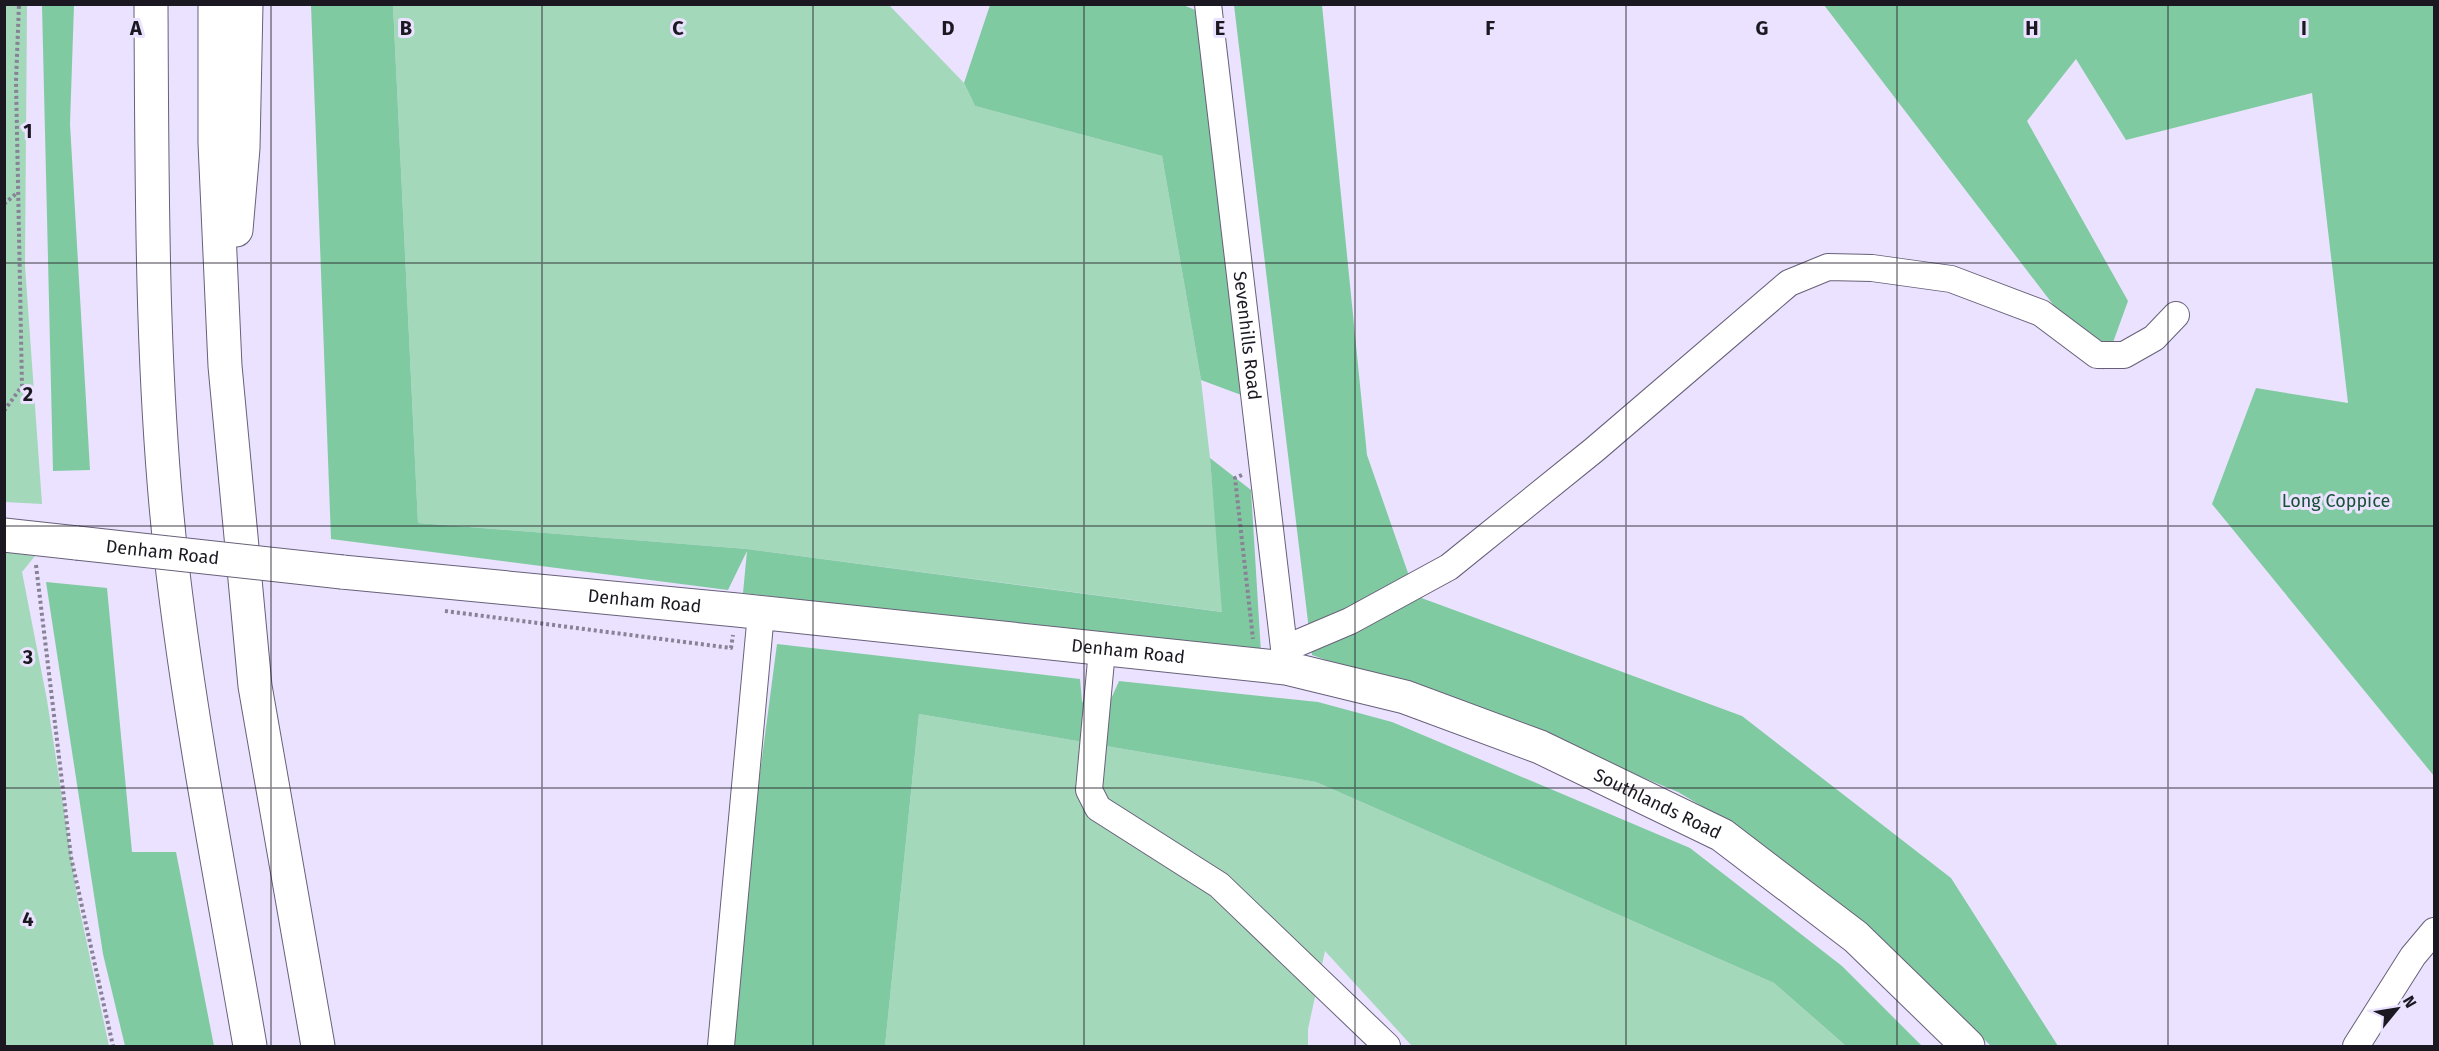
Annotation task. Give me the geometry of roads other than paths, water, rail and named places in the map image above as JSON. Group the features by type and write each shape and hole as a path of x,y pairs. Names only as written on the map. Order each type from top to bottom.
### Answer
{"main road":[{"path":"151,4 159,411 172,572 189,687 250,1047"},
{"path":"215,4 214,143 225,366 255,686 318,1047"},
{"path":"225,366 243,148 246,4"},
{"name":"Denham Road","path":"4,535 1102,650 1285,659"},
{"name":"Southlands Road","path":"1285,659 1405,696 1540,747 1722,835 1856,937 1968,1047"}],"street":[{"name":"Sevenhills Road","path":"1208,4 1285,659"},
{"path":"1285,659 1449,567 1594,450 1789,283 1828,267 1872,268 1951,279 2041,313 2097,355 2124,355 2154,338 2176,315"},
{"path":"721,1047 761,613"},
{"path":"1102,650 1089,790 1098,808 1219,885 1387,1047"},
{"path":"2356,1047 2413,956 2434,931"}],"park label":[{"name":"Long Coppice","path":"2336,501"}]}
